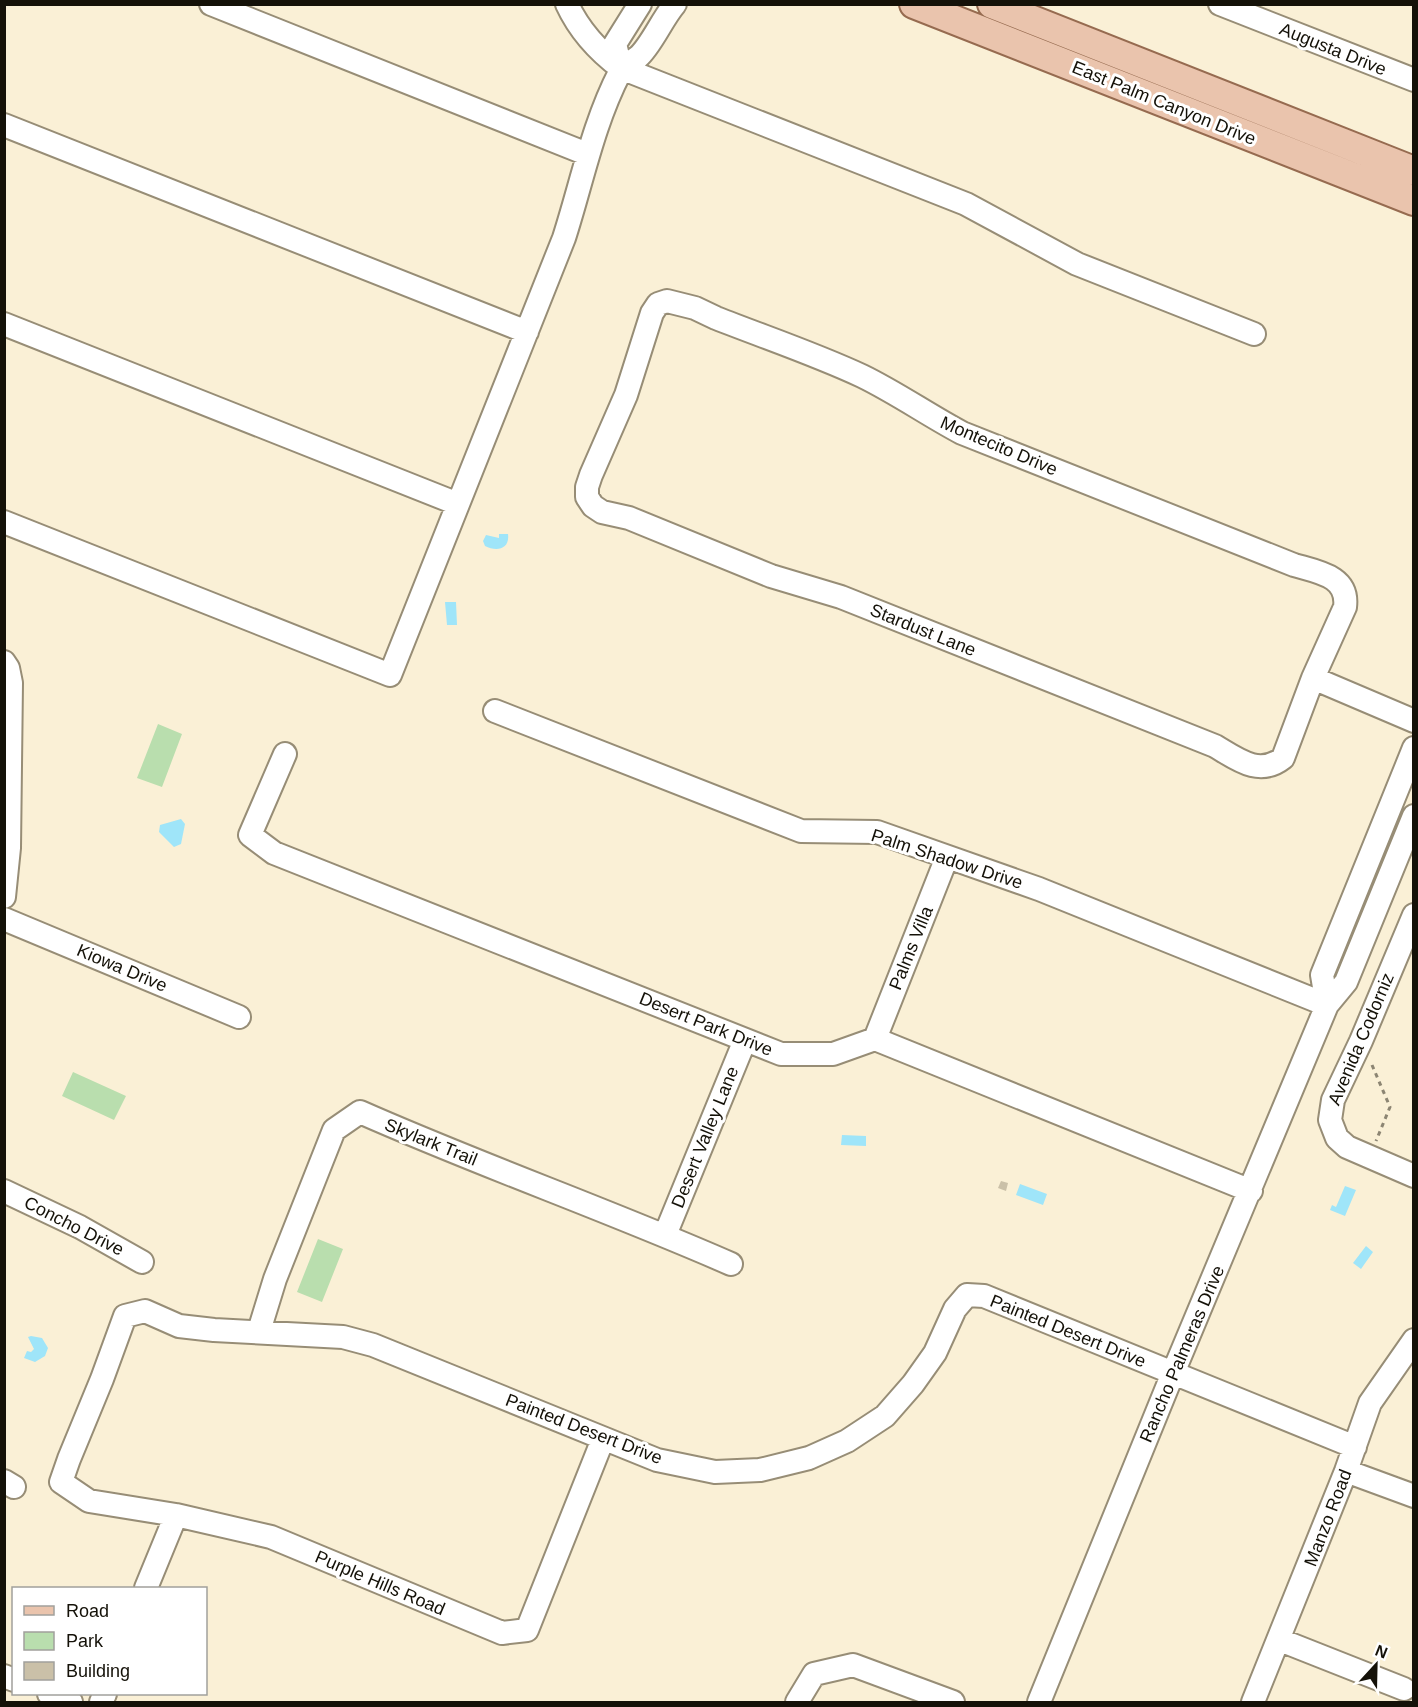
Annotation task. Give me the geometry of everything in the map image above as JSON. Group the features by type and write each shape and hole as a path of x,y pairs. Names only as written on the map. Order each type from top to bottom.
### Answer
{"main road":[{"name":"East Palm Canyon Drive","path":"914,4 1413,201"},
{"name":"East Palm Canyon Drive","path":"992,4 1413,171"}],"street":[{"path":"211,4 587,154"},
{"path":"567,4 584,35 621,68 966,204 1077,264 1254,334"},
{"path":"4,522 390,675 564,238 578,196 587,154 621,68 615,44 640,4"},
{"path":"621,68 640,56 675,4"},
{"name":"Augusta Drive","path":"1220,4 1413,80"},
{"path":"4,125 527,332"},
{"name":"Montecito Drive","path":"626,395 652,313 658,304 668,301 695,308 860,375 962,433 1294,566 1330,577 1340,584 1346,596 1345,607 1312,678"},
{"path":"4,324 458,504"},
{"name":"Stardust Lane","path":"626,395 587,487 586,497 602,512 629,518 771,576 841,597 1204,742 1245,764 1258,767 1270,766 1283,758 1312,678"},
{"path":"4,662 8,668 11,683 9,848 4,897"},
{"path":"1312,678 1413,721"},
{"name":"Palm Shadow Drive","path":"495,711 801,831 877,832 1039,889 1327,1005"},
{"path":"1327,1005 1322,975 1413,748"},
{"name":"Desert Park Drive","path":"285,754 250,835 274,853 781,1054 833,1054 875,1039"},
{"name":"Rancho Palmeras Drive","path":"1039,1702 1327,1005 1346,982 1413,816"},
{"name":"Palms Villa","path":"875,1039 947,857"},
{"name":"Avenida Codorniz","path":"1369,1158 1347,1147 1333,1130 1330,1120 1333,1100 1361,1041 1413,915"},
{"name":"Kiowa Drive","path":"4,919 239,1017"},
{"path":"875,1039 1251,1191"},
{"name":"Desert Valley Lane","path":"665,1235 745,1040"},
{"name":"Skylark Trail","path":"259,1331 278,1269 334,1130 360,1112 414,1136 665,1235 731,1264"},
{"path":"1369,1158 1413,1176"},
{"name":"Concho Drive","path":"4,1191 80,1227 142,1262"},
{"name":"Painted Desert Drive","path":"69,1458 125,1316 145,1311 179,1326 343,1337 373,1345 657,1460 715,1472 760,1470 809,1458 847,1442 885,1416 913,1384 935,1353 955,1309 967,1295 984,1296 1355,1447"},
{"name":"Manzo Road","path":"1254,1702 1346,1471 1370,1404 1413,1340"},
{"name":"Purple Hills Road","path":"69,1458 61,1482 89,1501 176,1515 271,1537 502,1633 527,1630 603,1439"},
{"path":"1346,1471 1413,1496"},
{"path":"146,1587 176,1515"},
{"path":"1280,1640 1404,1689"},
{"path":"796,1702 814,1674 853,1665 953,1702"},
{"path":"52,1695 71,1702"}],"path":[{"path":"1361,1041 1390,1107 1369,1158"}],"green space":[{"path":"158,724 182,734 162,787 137,778"},
{"path":"73,1072 126,1096 114,1120 62,1096"},
{"path":"318,1239 343,1249 322,1302 297,1292"}],"water":[{"path":"499,534 508,534 505,546 498,549 485,546 483,541 486,535 499,538"},
{"path":"445,602 456,602 457,625 447,625"},
{"path":"181,819 185,824 181,844 174,847 159,832 160,825"},
{"path":"842,1135 866,1136 866,1146 841,1145"},
{"path":"1020,1184 1047,1194 1043,1205 1016,1195"},
{"path":"1345,1186 1356,1190 1345,1216 1330,1210 1332,1205 1336,1207"},
{"path":"1366,1246 1373,1252 1361,1269 1353,1263"},
{"path":"28,1337 42,1338 48,1348 45,1356 35,1362 24,1358 27,1351 31,1352 34,1349"}],"building":[{"path":"1001,1181 1008,1183 1006,1191 998,1188"}]}
